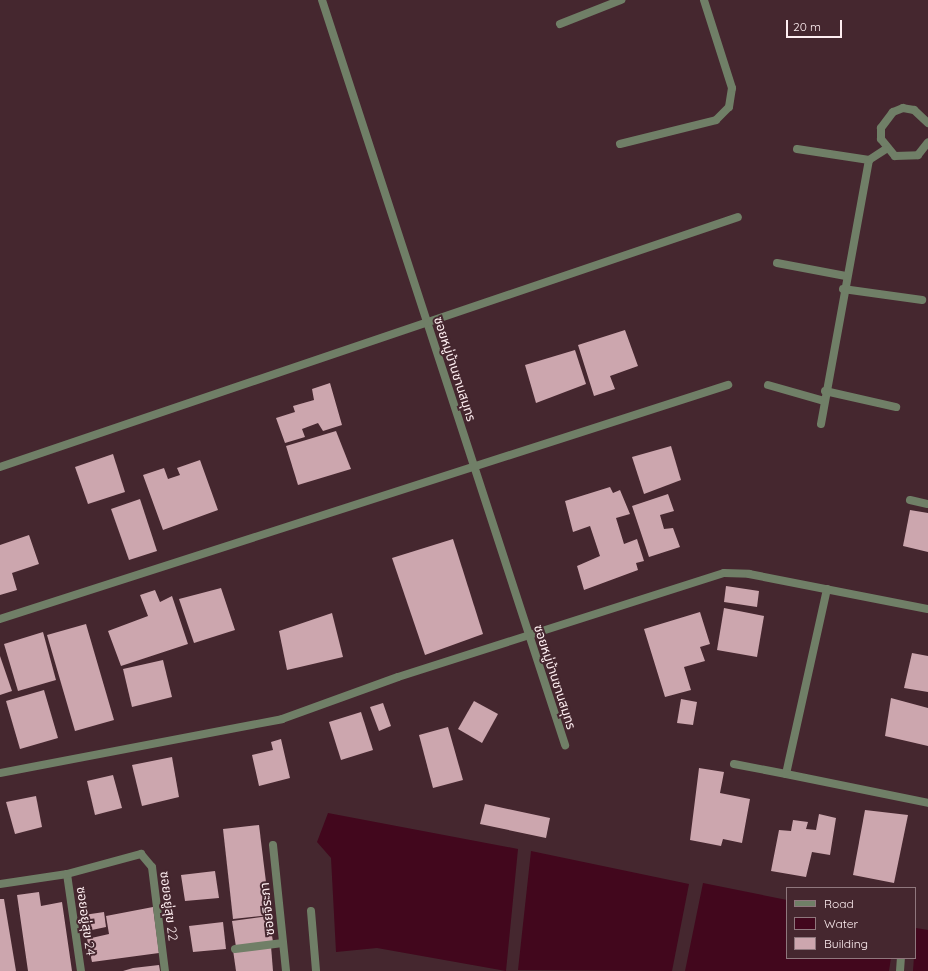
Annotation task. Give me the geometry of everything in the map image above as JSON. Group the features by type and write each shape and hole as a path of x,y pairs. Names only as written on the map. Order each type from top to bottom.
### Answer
{"street":[{"name":"ซอยหมู่บ้านชานสมุทร","path":"322,0 565,746"},
{"path":"560,24 621,0"},
{"path":"620,144 716,120 730,107 732,88 704,0"},
{"path":"928,123 926,114 903,108 885,119 881,139 886,149 907,158 918,155 928,142"},
{"path":"797,149 869,160 886,149"},
{"path":"821,424 825,391 843,289 869,160"},
{"path":"0,467 426,320 738,217"},
{"path":"777,263 846,276"},
{"path":"843,289 922,300"},
{"path":"0,619 475,469 728,386"},
{"path":"768,386 824,401"},
{"path":"825,391 896,408"},
{"path":"910,500 928,504"},
{"path":"0,773 282,719 398,677 530,637 704,577 724,573 749,574 928,609"},
{"path":"786,774 827,589"},
{"path":"734,764 928,803"},
{"name":"ซอยจิระภา","path":"273,845 286,971"},
{"name":"ซอยอยู่สุข 22","path":"67,874 141,854 152,867 165,971"},
{"path":"0,884 67,874"},
{"name":"ซอยอยู่สุข 24","path":"67,874 81,971"},
{"path":"311,911 316,971"},
{"path":"235,949 283,943"},
{"path":"900,971 901,959"}],"water":[{"path":"328,813 518,849 506,971 377,948 336,952 331,858 317,842"},
{"path":"531,851 689,884 672,971 518,970"},
{"path":"703,883 786,900 786,959 891,959 889,971 685,971"},
{"path":"916,928 928,930 928,971 913,971 914,959 916,959"}],"building":[{"path":"625,330 638,366 610,376 615,389 594,396 578,345"},
{"path":"575,350 586,384 536,403 525,365"},
{"path":"330,383 342,425 323,431 318,423 302,429 305,437 285,443 276,418 295,412 293,406 314,400 312,389"},
{"path":"336,431 351,469 298,485 286,446"},
{"path":"671,446 681,480 644,494 632,457"},
{"path":"113,454 125,492 88,504 75,467"},
{"path":"200,460 218,510 163,530 143,475 164,468 168,479 180,475 177,468"},
{"path":"610,487 613,493 620,490 630,514 616,518 624,544 637,539 644,561 636,563 638,570 584,590 577,566 600,556 590,526 573,532 565,501"},
{"path":"668,494 674,511 660,515 664,529 673,528 680,547 649,557 632,506"},
{"path":"140,499 157,551 129,560 111,509"},
{"path":"910,510 928,513 928,552 903,546"},
{"path":"29,535 39,564 12,573 17,590 0,595 0,545"},
{"path":"453,539 483,634 425,655 392,558"},
{"path":"726,586 759,591 757,607 724,602"},
{"path":"221,588 235,630 194,643 179,599"},
{"path":"155,590 160,602 172,596 188,644 121,666 108,631 148,616 140,595"},
{"path":"724,608 764,616 757,657 717,650"},
{"path":"700,612 710,644 700,647 705,661 684,667 691,690 665,697 644,629"},
{"path":"332,613 343,657 287,670 279,631"},
{"path":"86,624 114,720 75,731 47,635"},
{"path":"43,632 56,680 18,691 4,644"},
{"path":"912,653 928,656 928,692 904,688"},
{"path":"0,656 12,691 0,695"},
{"path":"163,660 172,697 132,707 123,669"},
{"path":"44,690 58,738 20,749 6,701"},
{"path":"891,698 928,708 928,746 885,736"},
{"path":"681,699 697,702 693,725 677,723"},
{"path":"474,701 498,714 482,743 458,729"},
{"path":"383,703 391,726 379,731 370,707"},
{"path":"361,712 373,750 341,760 329,722"},
{"path":"448,727 463,780 433,788 419,735"},
{"path":"281,739 290,778 259,786 252,755 273,750 271,742"},
{"path":"172,757 179,797 142,806 132,765"},
{"path":"699,768 724,772 720,793 750,799 742,843 723,839 721,846 690,840"},
{"path":"113,775 122,808 95,815 87,781"},
{"path":"36,796 42,827 15,834 6,802"},
{"path":"485,804 550,818 546,838 480,824"},
{"path":"865,810 908,815 894,883 853,875"},
{"path":"819,814 836,818 830,855 812,852 806,877 771,871 779,830 791,831 793,820 808,822 806,829 816,830"},
{"path":"259,825 270,915 233,919 223,829"},
{"path":"215,871 219,898 185,901 181,875"},
{"path":"39,892 41,906 62,902 72,971 28,971 17,895"},
{"path":"0,899 4,899 16,971 0,971"},
{"path":"153,907 159,953 92,962 87,939 109,934 106,916"},
{"path":"104,912 106,927 87,931 84,915"},
{"path":"269,916 273,942 236,947 232,921"},
{"path":"223,922 226,949 193,952 189,926"},
{"path":"271,946 273,971 236,971 233,950"},
{"path":"159,965 160,971 123,971 133,968"}]}
